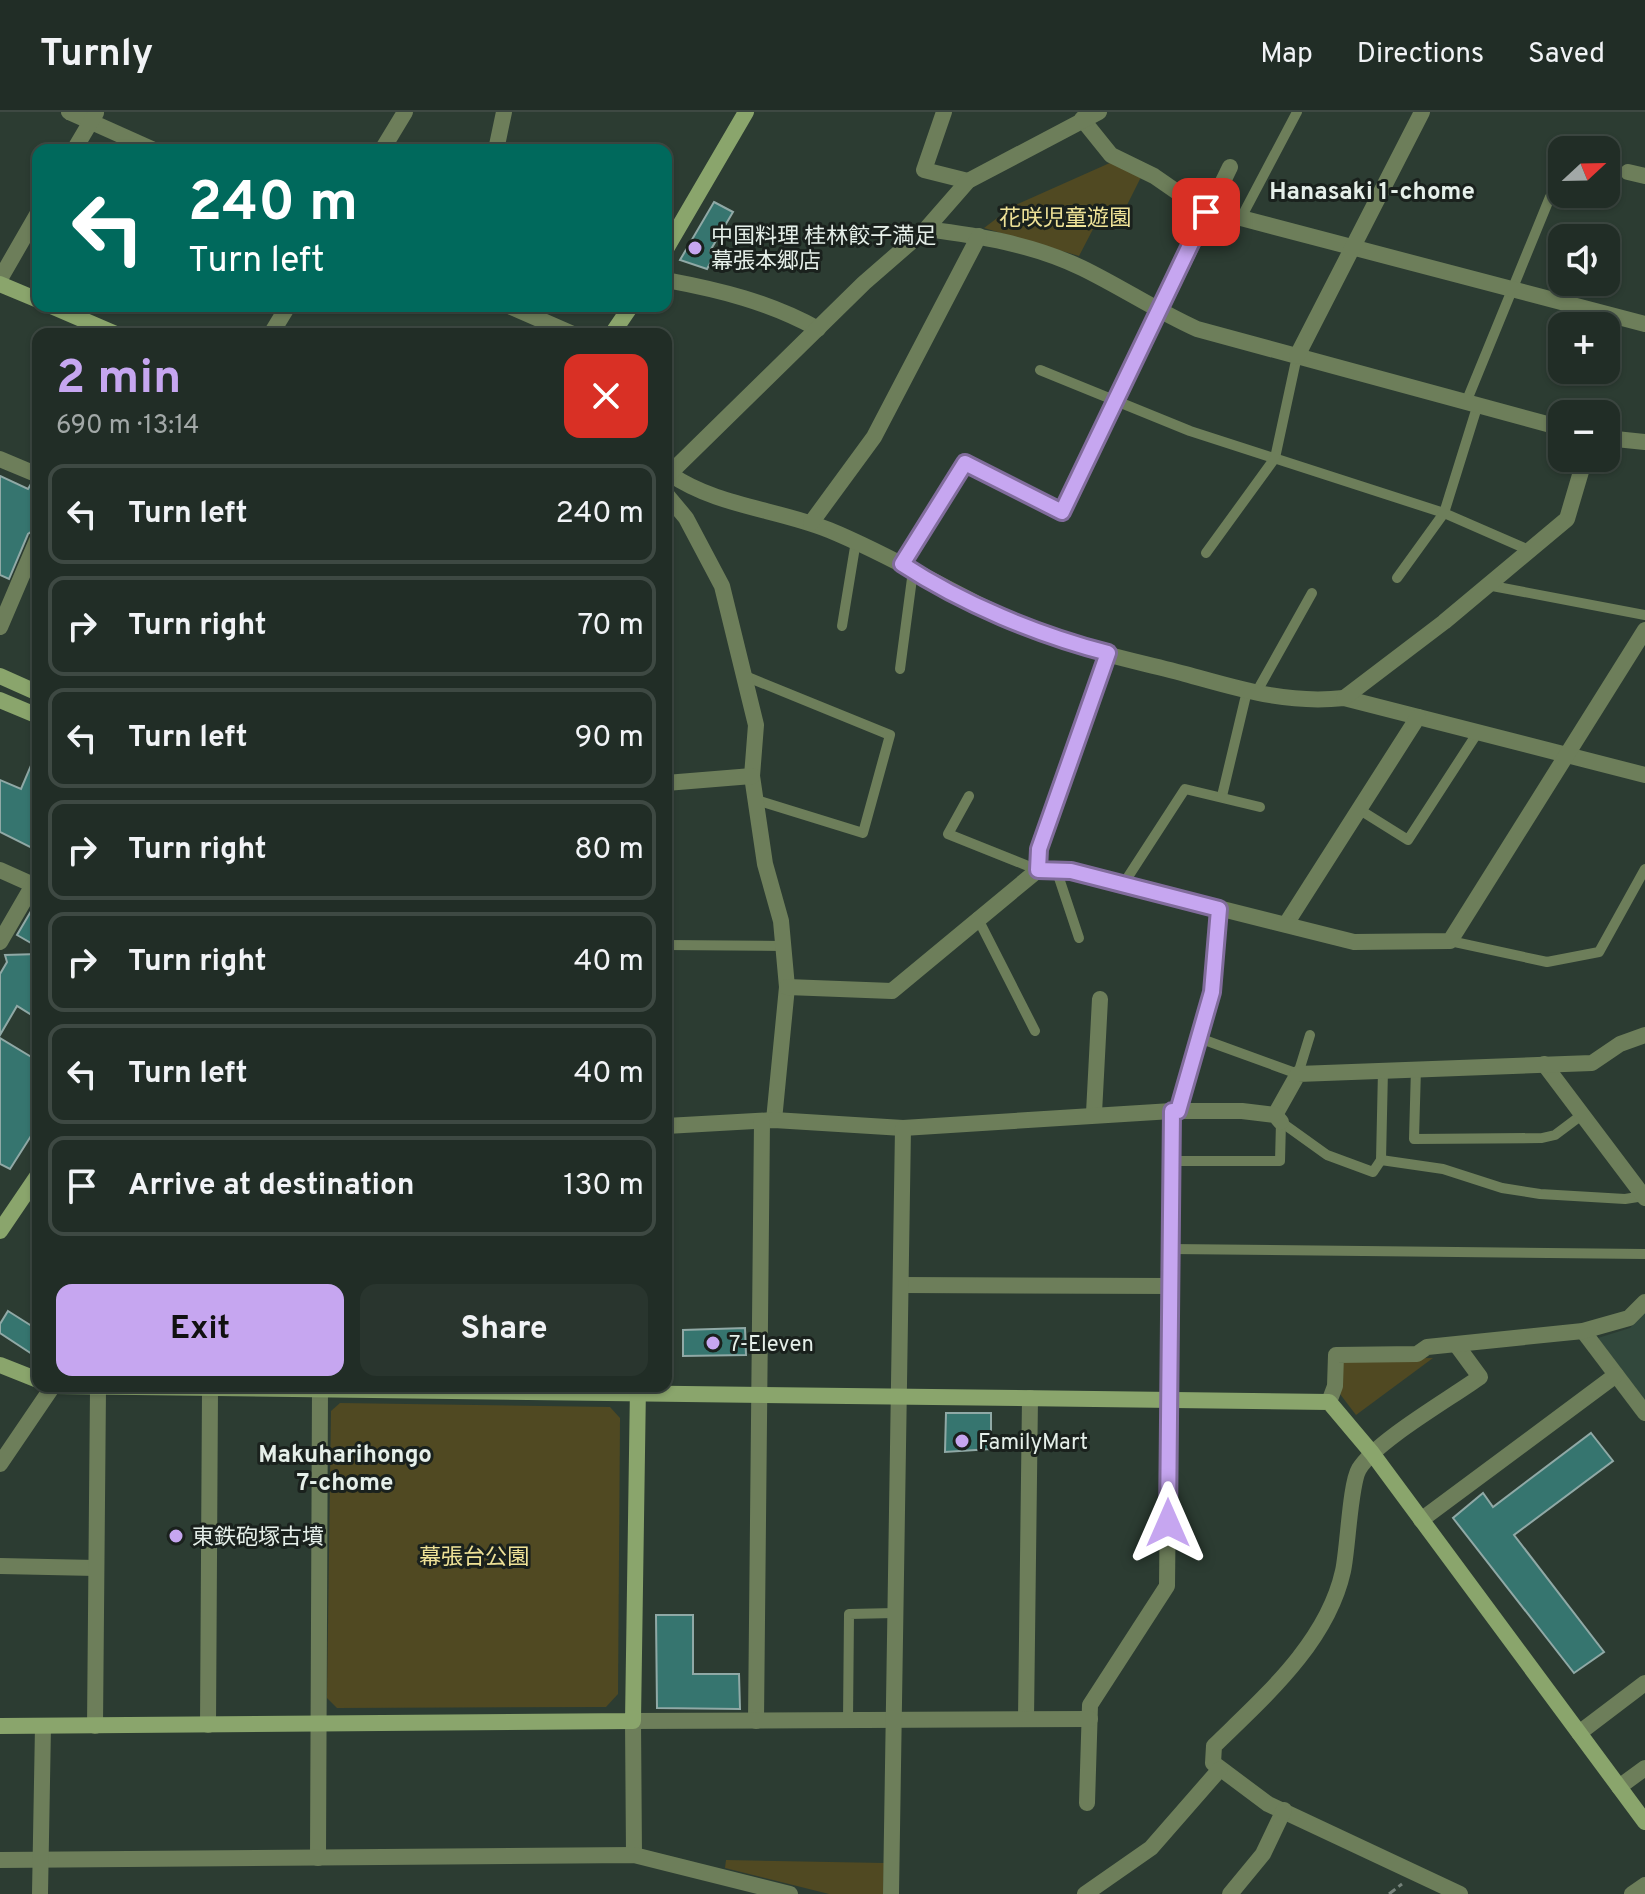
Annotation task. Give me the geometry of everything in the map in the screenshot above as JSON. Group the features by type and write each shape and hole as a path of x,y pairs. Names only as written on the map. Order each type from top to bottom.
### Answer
{"street":[{"path":"69,112 94,117 143,144"},
{"path":"386,144 405,112"},
{"path":"497,144 504,112"},
{"path":"672,239 746,112"},
{"path":"944,112 924,170 968,181"},
{"path":"672,472 818,329 926,229 968,181 1080,116 1099,112"},
{"path":"1297,356 1422,112"},
{"path":"1080,116 1111,155 1154,176 1206,212 1241,218 1645,324"},
{"path":"78,144 94,117"},
{"path":"908,568 965,463 1062,512 1230,167"},
{"path":"1628,172 1645,176"},
{"path":"32,224 0,281 32,297"},
{"path":"926,229 1022,245 1081,268 1159,312 1197,329 1548,424"},
{"path":"811,523 874,437 979,236"},
{"path":"672,281 723,291 780,308 818,329"},
{"path":"65,312 102,328"},
{"path":"523,312 559,328"},
{"path":"1620,439 1645,442"},
{"path":"0,459 32,472"},
{"path":"1344,698 1531,551 1567,519 1581,472"},
{"path":"672,478 695,491 811,523 856,541 1053,637 1252,692 1305,702 1344,698 1645,775"},
{"path":"672,501 686,518 722,586 745,676 756,725 752,776 784,946 787,987 768,1120 756,1721"},
{"path":"0,627 32,552"},
{"path":"787,987 892,991 977,917 1038,870 1056,869 1124,883 1354,942 1450,941 1645,630"},
{"path":"1038,870 1039,849 1108,653"},
{"path":"0,676 32,690"},
{"path":"0,700 32,713"},
{"path":"1286,924 1418,717"},
{"path":"672,783 752,776"},
{"path":"0,870 32,884"},
{"path":"0,942 32,892"},
{"path":"1087,1803 1090,1705 1167,1586 1175,1111 1212,992 1219,909"},
{"path":"1094,1113 1100,999"},
{"path":"672,1126 768,1120 903,1128 1094,1113 1175,1111 1278,1119 1298,1074 1592,1063 1620,1044 1643,1040"},
{"path":"1544,1064 1644,1197"},
{"path":"891,1894 903,1128"},
{"path":"0,1231 32,1184"},
{"path":"901,1285 1171,1286"},
{"path":"1329,1402 1335,1386 1336,1355 1417,1354 1427,1347 1458,1347 1583,1331 1629,1318 1645,1302"},
{"path":"1583,1331 1645,1413"},
{"path":"1458,1347 1480,1377 1372,1453 1358,1470 1342,1575 1333,1599 1309,1642 1277,1685 1214,1746 1213,1763 1268,1804 1460,1894"},
{"path":"0,1365 32,1378"},
{"path":"1421,1520 1616,1375"},
{"path":"672,1390 1329,1402 1372,1453 1645,1822"},
{"path":"0,1464 50,1392"},
{"path":"95,1726 98,1392"},
{"path":"208,1725 210,1392"},
{"path":"318,1858 320,1392"},
{"path":"634,1855 638,1392"},
{"path":"1026,1719 1030,1398"},
{"path":"0,1566 96,1568"},
{"path":"1579,1733 1645,1683"},
{"path":"0,1726 1090,1719"},
{"path":"40,1894 43,1726"},
{"path":"1619,1787 1645,1768"},
{"path":"1085,1894 1151,1848 1220,1769"},
{"path":"1230,1894 1263,1854 1284,1810"},
{"path":"0,1860 634,1855 790,1894"},
{"path":"1632,1894 1645,1885"}],"lane":[{"path":"1241,218 1297,112"},
{"path":"1397,578 1444,513 1473,402 1512,289 1548,202"},
{"path":"1206,553 1275,458 1297,356"},
{"path":"1043,371 1040,370 1114,402 1444,513 1531,551"},
{"path":"842,626 856,541"},
{"path":"900,669 908,568"},
{"path":"1487,585 1645,615"},
{"path":"1222,796 1252,692 1312,593"},
{"path":"745,676 890,735 863,833 756,800"},
{"path":"1360,810 1408,840 1478,732"},
{"path":"1124,883 1185,789 1260,807"},
{"path":"969,796 948,834 1038,870"},
{"path":"1056,869 1079,938"},
{"path":"1450,941 1547,962 1599,952 1645,869"},
{"path":"977,917 1035,1031"},
{"path":"672,945 784,946"},
{"path":"1199,1038 1298,1074 1310,1035"},
{"path":"1416,1068 1414,1139 1542,1138 1555,1135 1583,1114"},
{"path":"1278,1119 1327,1155 1352,1167 1373,1172 1381,1160 1383,1070"},
{"path":"1173,1161 1280,1161 1278,1119"},
{"path":"1381,1160 1443,1169 1502,1188 1540,1194 1625,1199 1644,1197"},
{"path":"1171,1249 1645,1254"},
{"path":"848,1720 849,1614 895,1613"}],"shaded area":[{"path":"1645,1312 1645,1400 1598,1338 1630,1328"}],"green space":[{"name":"花咲児童遊園","path":"1112,162 1142,175 1122,215 1104,208 1079,256 984,228 1013,206"},
{"path":"1433,1358 1356,1415 1340,1394 1341,1364 1349,1359"},
{"name":"幕張台公園","path":"340,1403 610,1407 620,1418 618,1694 606,1707 337,1708 327,1698 331,1411"},
{"path":"726,1860 884,1863 883,1894 829,1894 725,1868"}],"building":[{"path":"714,202 733,212 710,251 714,256 707,269 680,260"},
{"path":"0,476 28,489 32,484 32,531 9,579 0,575"},
{"path":"32,763 32,848 0,832 0,780 21,789"},
{"path":"32,909 32,944 17,935"},
{"path":"32,954 32,1015 17,1006 0,1035 0,974 7,962 5,955"},
{"path":"0,1038 32,1057 32,1134 10,1169 0,1164"},
{"path":"8,1311 32,1326 32,1354 0,1333 0,1324"},
{"path":"745,1328 746,1355 683,1356 683,1330"},
{"path":"946,1413 991,1413 991,1449 945,1452"},
{"path":"1591,1433 1613,1461 1514,1535 1604,1652 1574,1673 1453,1518 1483,1493 1493,1507"},
{"path":"656,1615 693,1615 693,1674 739,1674 740,1709 657,1708"}],"place":[{"name":"中国料理 桂林餃子満足 幕張本郷店","path":"695,248"},
{"name":"7-Eleven","path":"713,1343"},
{"name":"FamilyMart","path":"962,1441"},
{"name":"東鉄砲塚古墳","path":"176,1536"}],"district":[{"name":"Hanasaki 1-chome","path":"1372,191"},
{"name":"Makuharihongo 7-chome","path":"345,1468"}],"route":[{"path":"1168,1523 1172,1111 1178,1111 1212,992 1219,909 1071,871 1038,870 1039,849 1108,653 1065,642 1003,615 902,564 965,463 1062,512 1206,212"}]}
